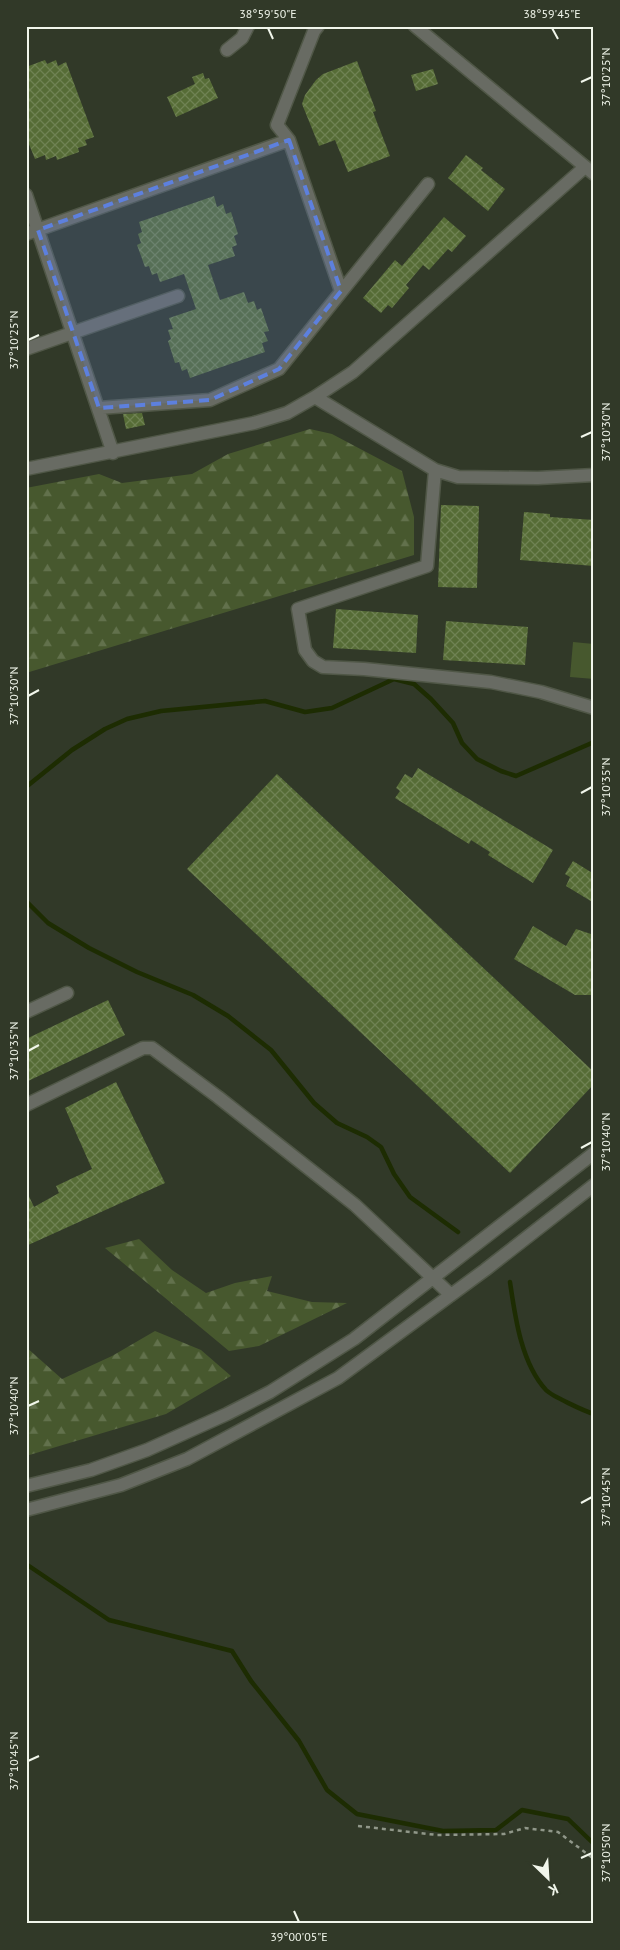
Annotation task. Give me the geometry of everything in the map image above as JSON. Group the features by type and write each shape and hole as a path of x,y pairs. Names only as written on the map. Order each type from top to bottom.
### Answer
{"street":[{"path":"227,50 242,38 248,26"},
{"path":"318,26 314,31 278,125 289,140 342,292"},
{"path":"26,469 113,453 254,423 287,413 353,372 589,171 415,26"},
{"path":"32,232 289,140"},
{"path":"99,408 210,400 279,369 428,184"},
{"path":"26,195 32,232 73,333 113,453"},
{"path":"26,349 178,296"},
{"path":"315,397 435,470 458,477 538,478 594,475"},
{"path":"435,470 427,566 298,608 305,650 313,661 323,667 364,669 491,682 541,692 594,708"},
{"path":"26,1012 66,993"},
{"path":"26,1105 143,1048 152,1048 218,1097 355,1205 451,1295"},
{"path":"26,1486 91,1470 147,1450 262,1396 354,1339 594,1153"},
{"path":"26,1510 121,1485 187,1459 338,1378 451,1295 594,1185"}],"path":[{"path":"358,1826 437,1834 504,1834 525,1828 558,1832 594,1859"}],"highlighted area":[{"path":"289,140 341,291 279,369 210,400 99,408 38,230"}],"green space":[{"path":"310,429 332,434 402,471 414,517 414,555 26,673 26,488 99,474 122,483 192,474 228,454"},
{"path":"573,642 594,644 594,679 570,677"},
{"path":"139,1239 172,1270 206,1293 235,1283 272,1276 267,1291 312,1302 347,1303 259,1346 229,1351 105,1248"},
{"path":"155,1331 201,1350 231,1376 166,1414 26,1456 26,1347 62,1379 112,1356"}],"building":[{"path":"45,60 47,64 56,60 58,66 66,62 94,137 85,140 87,145 78,148 79,152 57,160 56,156 46,160 45,155 35,159 26,137 26,67"},
{"path":"357,61 376,111 373,112 390,156 348,172 335,140 319,146 302,104 305,95 323,74"},
{"path":"433,69 438,84 416,91 411,75"},
{"path":"203,73 205,79 209,78 218,98 176,117 167,97 195,84 192,77"},
{"path":"466,155 505,189 488,211 448,178"},
{"path":"214,196 217,207 223,204 226,214 231,212 238,234 234,236 237,245 232,247 235,256 208,265 220,300 244,292 248,303 254,301 257,310 261,308 269,331 264,332 268,341 262,343 265,352 190,378 187,369 182,371 179,362 175,363 168,341 171,339 168,330 173,329 169,318 196,309 184,274 160,282 157,273 152,275 149,266 145,267 137,245 141,243 138,234 142,232 139,222"},
{"path":"444,217 466,236 452,252 448,249 429,270 423,265 406,285 409,288 392,308 388,305 381,313 363,298 395,260 402,266"},
{"path":"142,413 145,425 126,429 123,414"},
{"path":"441,505 479,506 477,588 438,587"},
{"path":"524,512 550,514 550,517 594,520 594,566 520,560"},
{"path":"336,609 418,615 416,653 333,648"},
{"path":"446,621 528,627 525,665 443,660"},
{"path":"418,768 553,850 533,883 488,855 490,852 471,840 469,844 395,798 400,791 396,788 405,774 412,778"},
{"path":"277,774 594,1072 594,1084 510,1173 187,869"},
{"path":"573,861 594,874 594,903 566,886 570,877 565,874"},
{"path":"533,926 566,946 576,929 594,935 594,995 575,995 514,959"},
{"path":"108,1000 125,1035 26,1082 26,1039"},
{"path":"116,1082 165,1183 26,1246 26,1190 34,1207 59,1193 56,1186 92,1169 65,1108"}],"waterway":[{"path":"26,787 72,750 105,729 127,719 161,711 265,701 305,712 332,708 394,679 414,684 431,699 453,723 462,743 477,759 516,776 594,742"},
{"path":"26,901 48,923 89,948 137,972 193,995 228,1016 271,1050 314,1103 337,1123 367,1137 381,1147 394,1174 410,1197 458,1232"},
{"path":"510,1282 520,1339 537,1379 549,1393 594,1414"},
{"path":"26,1564 109,1620 232,1651 251,1681 299,1741 327,1790 357,1814 443,1831 496,1830 522,1810 568,1819 594,1844"}]}
